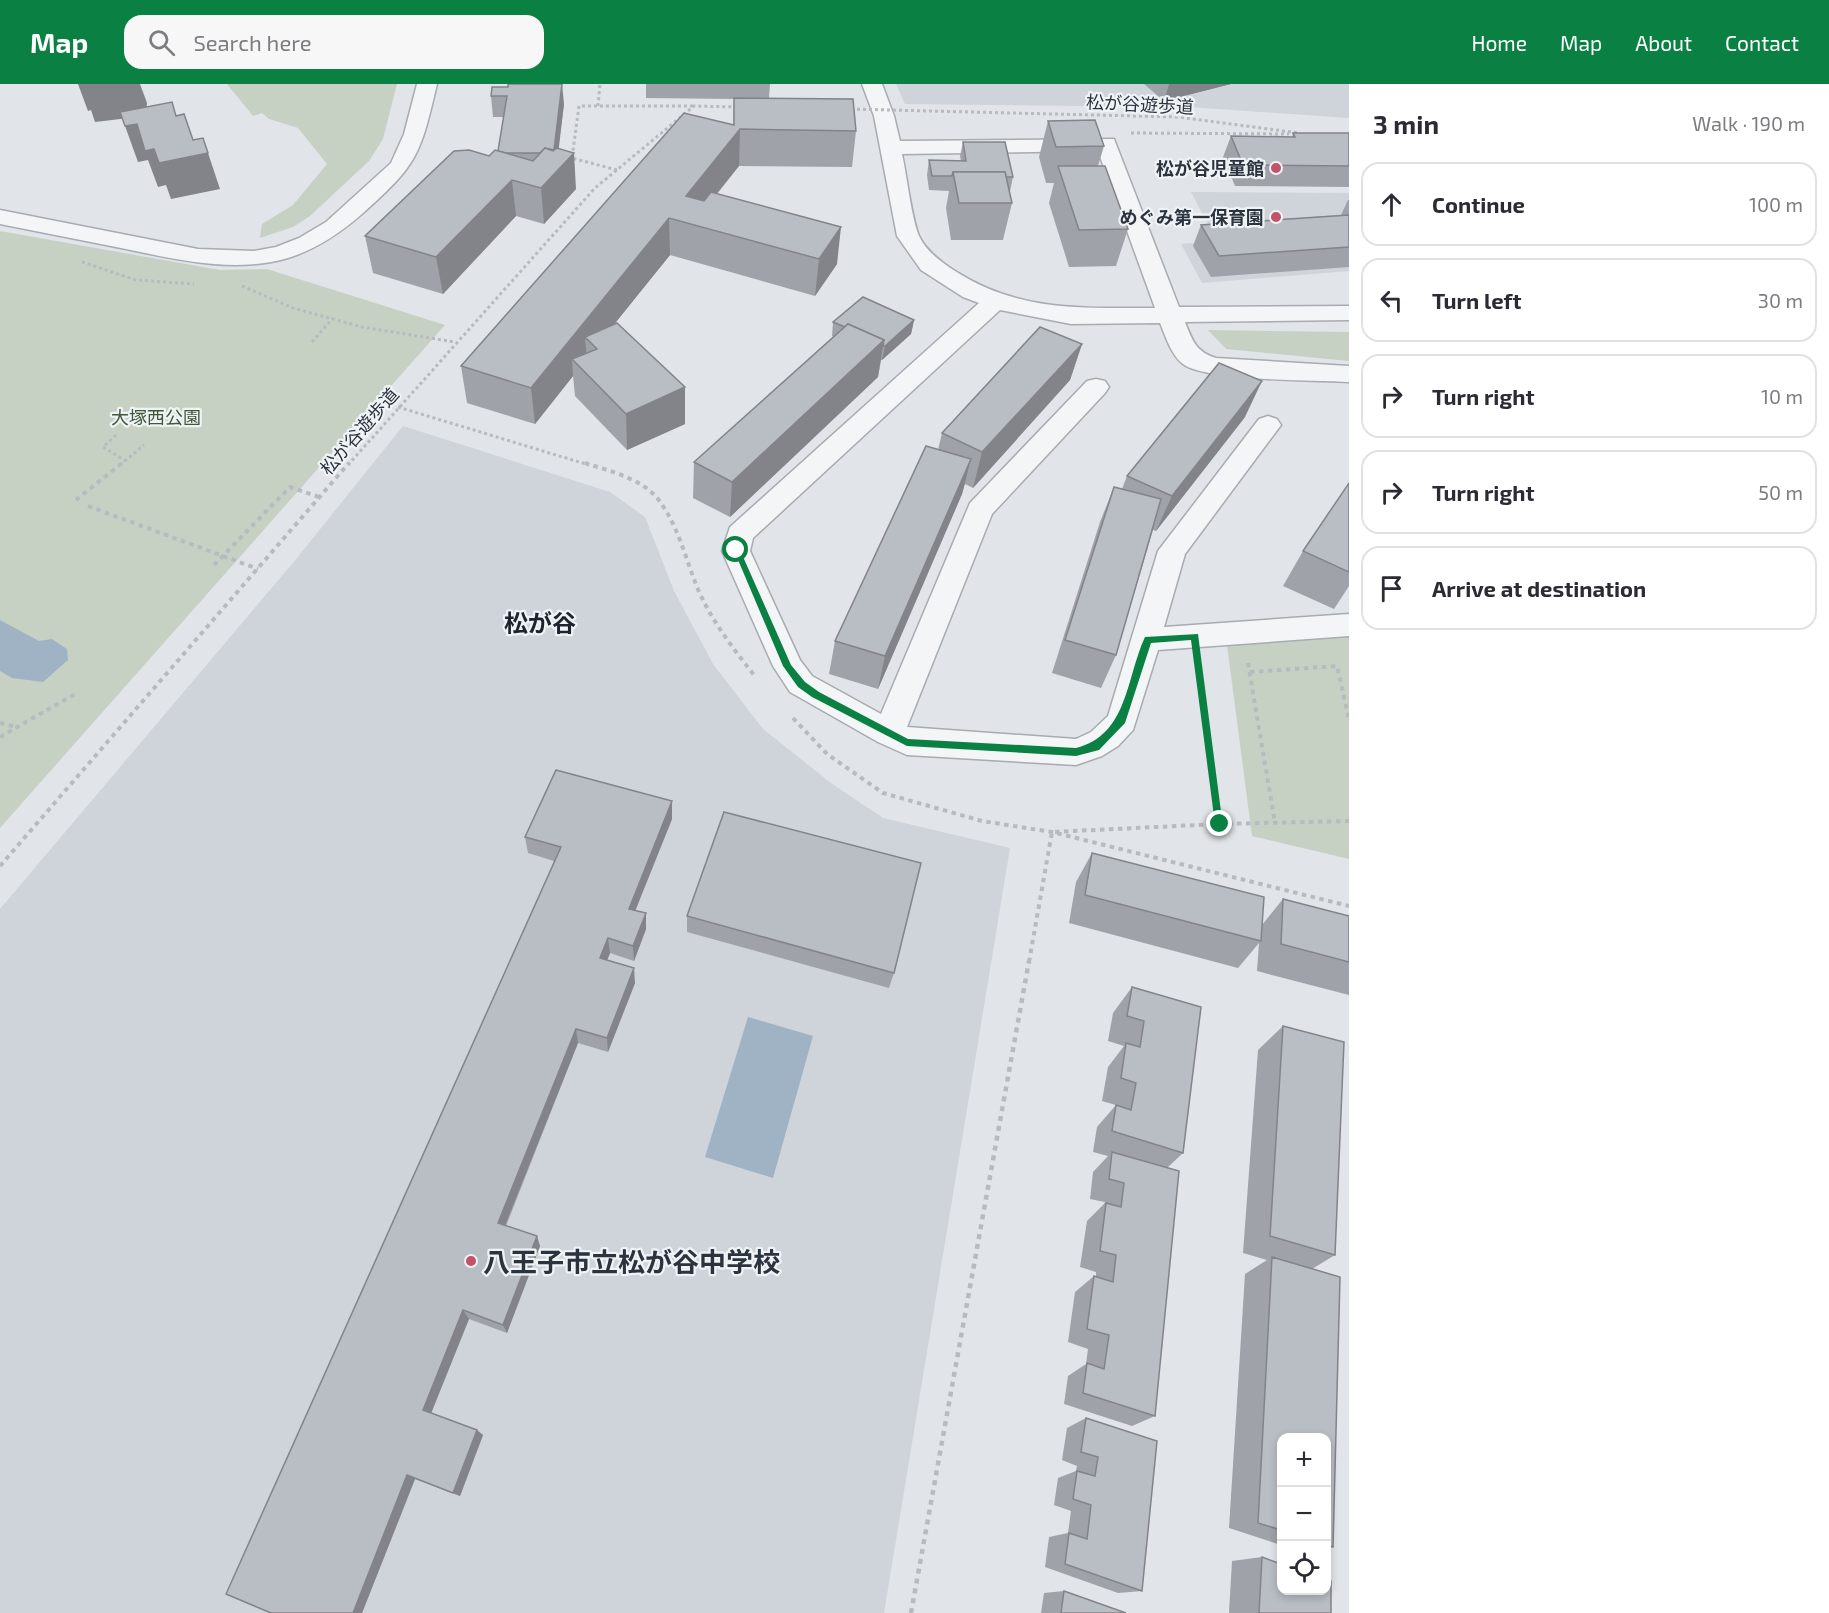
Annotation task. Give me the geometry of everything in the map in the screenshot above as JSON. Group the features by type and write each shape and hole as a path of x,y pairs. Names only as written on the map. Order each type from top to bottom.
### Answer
{"street":[{"path":"0,217 211,259 247,259 290,250 319,237 341,223 402,164 412,144 427,84"},
{"path":"872,84 885,116 904,224 916,249 929,265 948,279 995,301 1046,313 1071,316 1349,314"},
{"path":"891,148 1106,144 1168,315 1181,345 1194,360 1215,366 1349,374"},
{"path":"995,301 740,534 736,550 788,666 801,684 907,742 1076,752 1095,747 1122,721 1148,639 1172,551 1268,425"},
{"path":"889,733 980,510 1096,387"},
{"path":"1148,639 1349,625"}],"path":[{"path":"598,106 600,84"},
{"path":"617,170 572,158 579,106 748,107"},
{"name":"松が谷遊歩道","path":"0,866 132,710 455,342 595,188 694,106"},
{"name":"松が谷遊歩道","path":"848,109 1178,117 1305,134"},
{"path":"81,262 111,276 146,283 201,283"},
{"path":"236,283 293,308 362,327 455,342"},
{"path":"312,342 333,318"},
{"path":"117,435 103,447 126,461"},
{"path":"76,500 144,445"},
{"path":"214,565 290,487 319,497"},
{"path":"88,506 258,569"},
{"path":"1195,636 1220,824"},
{"path":"1247,656 1275,823"},
{"path":"1250,672 1337,666 1349,719"},
{"path":"0,737 75,694"},
{"path":"0,723 16,727"},
{"path":"911,1613 1052,832 1349,821"}],"shaded area":[{"path":"896,84 1349,84 1349,118 1188,107 905,104"},
{"name":"めぐみ第一保育園","path":"1191,192 1349,193 1349,271 1202,283 1181,244 1217,241"},
{"name":"八王子市立松が谷中学校","path":"403,426 610,492 645,517 674,591 713,664 763,729 831,783 883,818 1010,848 884,1613 0,1613 0,909 297,558"}],"green space":[{"path":"227,84 397,84 383,139 369,161 310,216 293,227 260,238 262,224 293,205 327,164 298,128 269,119 262,113 253,116"},
{"name":"大塚西公園","path":"0,231 220,270 267,269 445,325 0,828"},
{"path":"1208,330 1349,332 1349,361 1226,349"},
{"path":"1349,636 1349,859 1252,836 1227,645"}],"water":[{"path":"0,620 39,641 52,639 67,649 68,660 43,682 12,678 0,671"},
{"path":"748,1017 813,1036 773,1178 705,1157"}],"building":[{"path":"508,84 562,84 554,150 545,148 540,153 498,151 507,96 491,96 492,87 508,87"},
{"path":"734,98 853,99 856,131 740,129 686,196 704,201 711,192 841,227 819,259 669,218 531,388 461,366 684,113 734,125"},
{"path":"172,102 176,116 184,114 193,140 203,138 208,153 159,163 154,149 145,151 137,124 125,126 120,112"},
{"path":"1095,120 1104,146 1056,147 1048,121"},
{"path":"1293,133 1349,133 1349,166 1243,165 1231,136 1295,137"},
{"path":"963,142 1005,142 1013,177 1006,177 1005,172 953,172 952,176 932,176 929,160 966,161"},
{"path":"545,148 553,151 557,148 574,153 541,188 512,180 436,257 365,236 454,151 469,150 489,156 495,150 533,161"},
{"path":"1058,166 1105,166 1128,229 1079,230"},
{"path":"953,172 1005,172 1012,203 959,203"},
{"path":"1349,215 1349,247 1219,256 1201,225"},
{"path":"863,297 914,320 885,346 883,346 884,340 848,324 845,327 833,322"},
{"path":"617,323 685,387 626,414 572,359 597,349 585,337"},
{"path":"848,324 884,340 732,482 694,462"},
{"path":"1040,327 1082,344 982,452 942,433"},
{"path":"1219,363 1262,381 1172,496 1127,476"},
{"path":"926,446 971,459 885,656 835,641"},
{"path":"1349,483 1349,572 1303,551"},
{"path":"1114,487 1161,499 1116,655 1065,640"},
{"path":"556,770 672,801 629,909 646,913 633,946 608,938 600,958 634,968 607,1038 576,1029 498,1223 537,1236 503,1325 463,1310 423,1410 477,1430 453,1493 407,1475 353,1613 271,1613 226,1594 561,847 525,837"},
{"path":"724,812 921,863 894,973 687,916"},
{"path":"1092,853 1264,897 1261,941 1085,895"},
{"path":"1283,899 1349,916 1349,962 1281,944"},
{"path":"1132,987 1201,1007 1183,1153 1112,1131 1116,1105 1131,1110 1136,1083 1121,1078 1126,1043 1140,1047 1144,1021 1127,1016"},
{"path":"1283,1026 1344,1042 1335,1255 1270,1236"},
{"path":"1112,1152 1179,1171 1155,1416 1083,1393 1087,1363 1104,1369 1109,1335 1087,1329 1094,1276 1113,1282 1116,1255 1100,1251 1106,1203 1121,1207 1124,1183 1109,1179"},
{"path":"1272,1257 1340,1277 1333,1547 1331,1546 1331,1433 1277,1433 1277,1529 1258,1523"},
{"path":"1086,1418 1157,1441 1142,1591 1065,1564 1069,1533 1087,1539 1091,1505 1073,1499 1077,1471 1095,1476 1098,1457 1081,1452"},
{"path":"1262,1557 1277,1563 1277,1595 1331,1595 1331,1613 1259,1613"},
{"path":"1064,1591 1126,1613 1061,1613"}],"place":[{"name":"松が谷児童館","path":"1276,168"},
{"name":"めぐみ第一保育園","path":"1276,217"},
{"name":"八王子市立松が谷中学校","path":"471,1261"}],"district":[{"name":"松が谷","path":"540,622"}],"route":[{"path":"736,550 788,666 801,684 907,742 1076,752 1095,747 1122,721 1148,639 1195,636 1220,824"}]}
